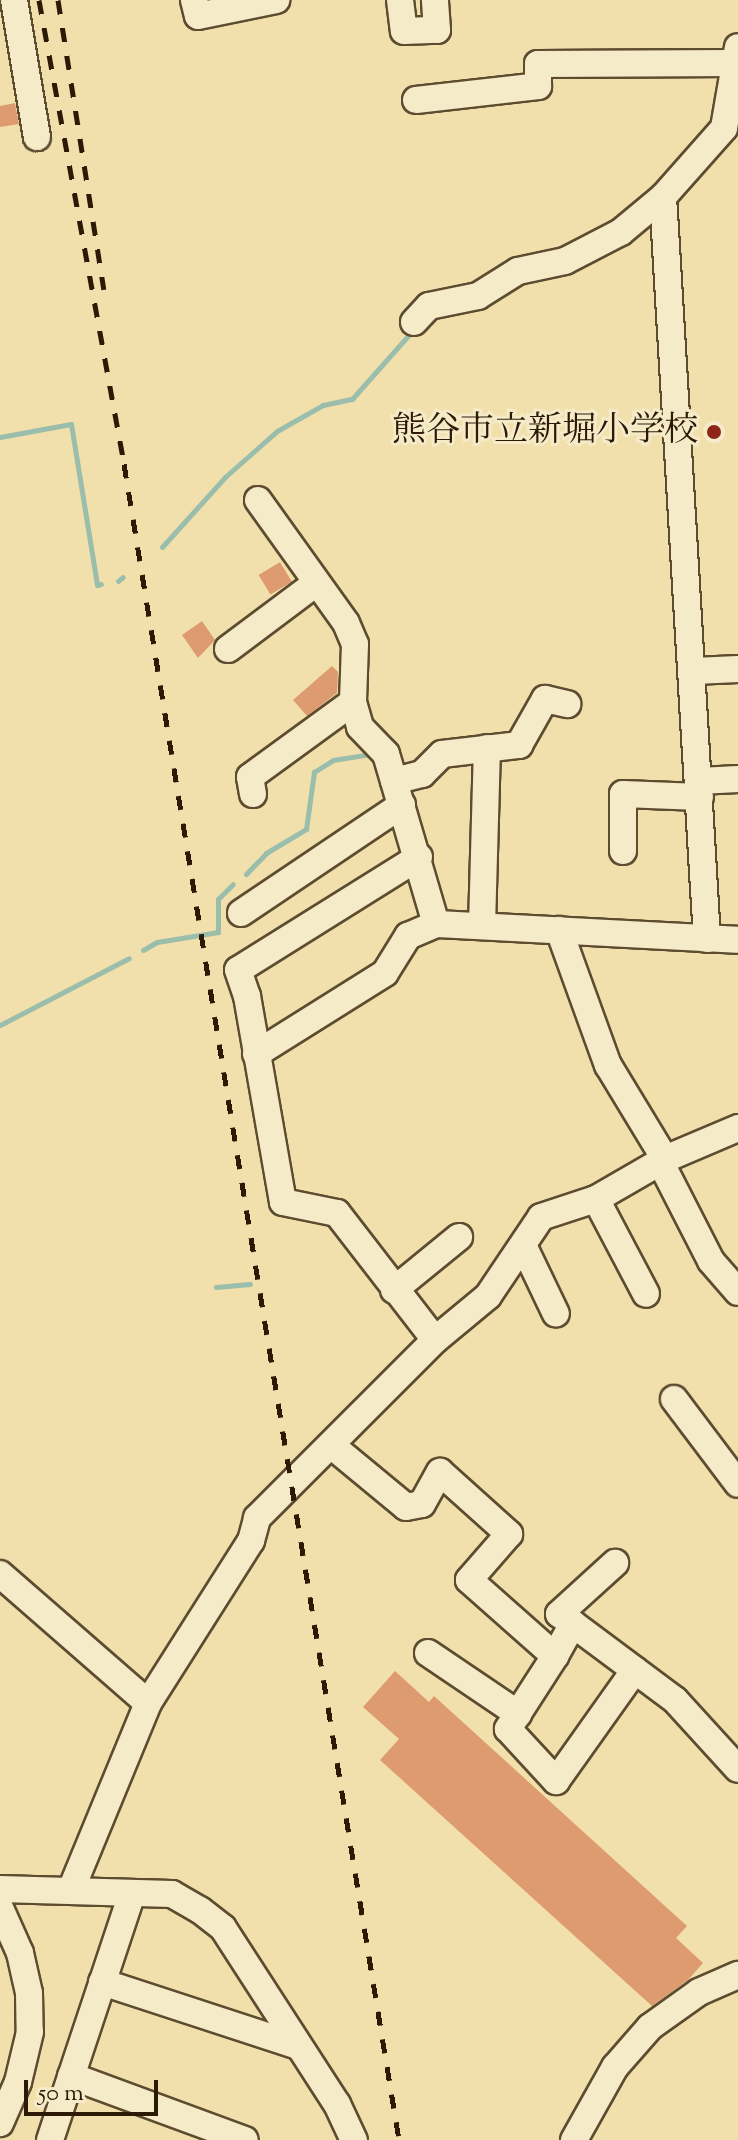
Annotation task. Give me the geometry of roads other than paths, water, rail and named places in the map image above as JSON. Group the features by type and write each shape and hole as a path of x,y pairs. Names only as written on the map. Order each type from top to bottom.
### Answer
{"street":[{"path":"14,0 37,137"},
{"path":"194,0 198,16 276,0"},
{"path":"400,0 404,31 437,30 435,0"},
{"path":"414,322 429,306 478,296 518,271 565,261 621,232 663,197 724,128 737,53 538,64 538,86 416,100"},
{"path":"663,197 694,671 707,939"},
{"path":"258,500 284,530 315,584 346,623 355,644 353,702 360,727 386,754 419,857 436,924"},
{"path":"228,649 315,584"},
{"path":"694,671 738,669"},
{"path":"241,913 398,793 442,754 519,745 545,699 567,704"},
{"path":"253,794 250,777 353,702"},
{"path":"482,926 487,748"},
{"path":"623,851 623,794 699,789 738,779"},
{"path":"419,857 238,970 283,1202 337,1213 435,1340"},
{"path":"256,1054 385,973 408,936 436,924 738,940"},
{"path":"559,930 608,1065 665,1159 665,1171 711,1261 738,1292"},
{"path":"71,1890 148,1703 251,1541 257,1518 435,1340 488,1296 541,1217 596,1199 665,1159 738,1128"},
{"path":"596,1199 646,1294"},
{"path":"394,1290 459,1237"},
{"path":"523,1245 556,1314"},
{"path":"674,1399 738,1484"},
{"path":"331,1445 406,1507 422,1504 440,1472 509,1534 469,1580 555,1656"},
{"path":"615,1563 559,1614 675,1700 738,1769"},
{"path":"0,1574 148,1703"},
{"path":"573,1624 508,1729 556,1781 635,1670"},
{"path":"428,1653 518,1714"},
{"path":"0,1889 172,1894 223,1928 337,2104 354,2140"},
{"path":"50,2140 132,1894"},
{"path":"0,1908 26,1980 30,2032 18,2082 0,2123"},
{"path":"574,2140 615,2067 650,2027 699,1992 738,1975"},
{"path":"102,1982 298,2046"},
{"path":"71,2076 245,2140"}],"waterway":[{"path":"162,547 225,477 277,431 323,405 352,399 413,330"},
{"path":"0,437 71,424 97,585 101,584"},
{"path":"118,581 123,577"},
{"path":"246,874 266,853 306,829 314,772 333,760 372,754"},
{"path":"143,950 157,942 218,932 218,899 233,884"},
{"path":"0,1025 129,958"},
{"path":"216,1287 250,1284"}],"railway":[{"path":"39,0 124,464 399,2140"},
{"path":"58,0 104,289"}],"place":[{"name":"熊谷市立新堀小学校","path":"714,432"}]}
